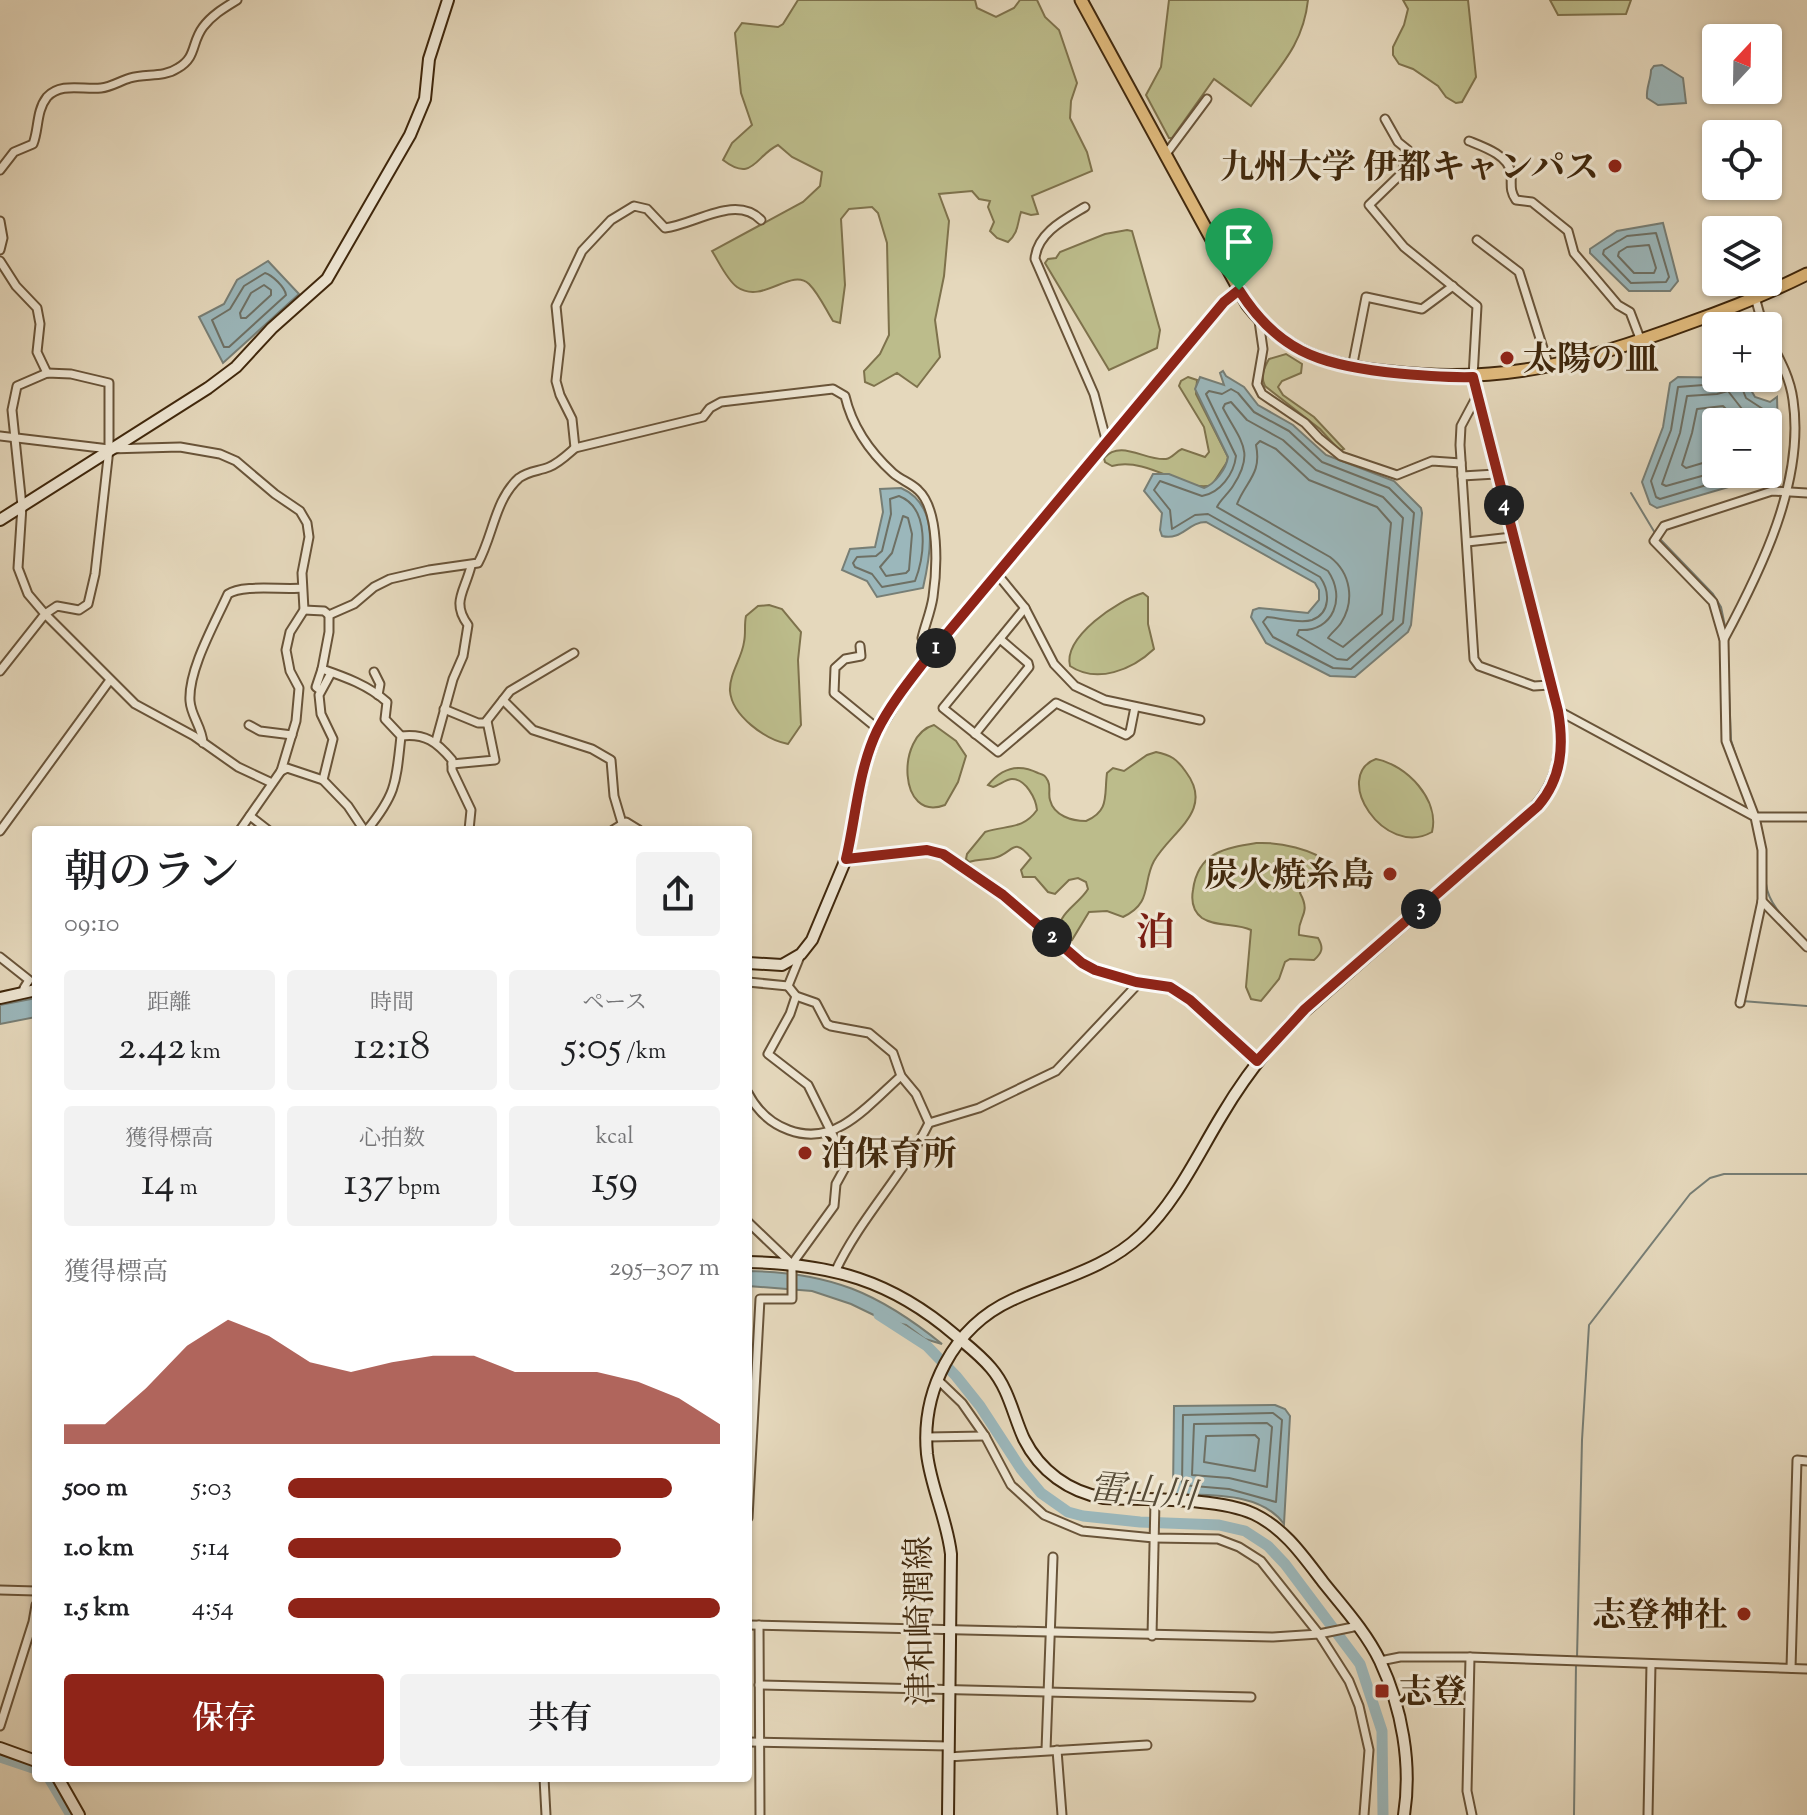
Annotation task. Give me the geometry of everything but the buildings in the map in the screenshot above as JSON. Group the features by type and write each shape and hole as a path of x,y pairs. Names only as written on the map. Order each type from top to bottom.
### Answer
{"main road":[{"path":"1081,0 1239,290 1259,319 1312,357 1352,368 1420,376 1473,377 1549,367 1641,341 1807,274"}],"street":[{"path":"0,170 14,152 33,144 40,109 54,92 75,87 109,87 132,77 161,75 177,70 192,58 198,35 204,26 215,14 237,0"},
{"path":"0,520 208,388 236,367 272,328 327,279 410,135 425,99 429,59 448,0"},
{"path":"1166,154 1207,99"},
{"path":"1385,119 1398,142 1408,150 1402,173 1369,205 1404,247 1477,306 1473,377"},
{"path":"1469,141 1495,152 1508,165 1511,170 1510,190 1516,200 1532,202 1568,231 1574,253 1618,305 1630,312 1641,341"},
{"path":"575,448 572,419 556,381 560,346 556,306 573,268 594,237 611,220 634,206 647,209 665,228 740,208 749,210 761,220"},
{"path":"1085,207 1060,222 1039,244 1035,259 1094,394 1107,443"},
{"path":"0,221 3,238 0,250"},
{"path":"1477,240 1519,272 1549,367"},
{"path":"0,261 16,286 37,308 40,324 37,352 47,373"},
{"path":"1352,368 1366,297 1422,309 1453,286"},
{"path":"788,986 801,954 812,940 846,859 864,767 878,729 896,700 930,654 1224,302 1239,290"},
{"path":"1755,297 1759,312"},
{"path":"1259,319 1263,349 1257,384 1262,394 1305,423 1341,456 1397,475 1432,461 1461,463"},
{"path":"1724,640 1749,591 1789,492 1795,418 1787,373 1782,364"},
{"path":"0,671 45,614 57,606 75,611 84,609 88,604 95,574 109,449 109,383 71,374 47,373 17,386 12,410 22,506 18,568 28,594 45,614 135,704 238,767 272,783"},
{"name":"津和崎潤線","path":"948,1815 949,1538 930,1469 927,1437 928,1412 938,1376 953,1349 960,1339 993,1311 1011,1300 1092,1269 1140,1236 1175,1194 1257,1061 1305,1009 1529,814 1552,786 1561,757 1561,730 1473,377"},
{"path":"329,615 354,604 374,587 390,579 478,563 502,499 511,486 525,474 560,462 575,448 703,417 710,408 721,402 837,390 845,396 849,415 866,443 892,472 918,490 931,512 935,574 922,638 930,654"},
{"path":"1477,396 1461,426 1475,663 1534,686 1550,685"},
{"path":"0,436 109,449 180,447 220,454 236,461 300,511 307,523 309,537 302,588 304,610 290,632 286,650 290,671 299,688 296,721 281,771 243,826"},
{"path":"1462,476 1496,474"},
{"path":"1740,1001 1762,901 1762,850 1757,817 1726,741 1724,640 1713,602 1654,541 1664,526 1772,491 1807,493"},
{"path":"1467,542 1512,537"},
{"path":"436,741 463,656 468,625 458,612 471,566"},
{"path":"998,575 1025,608 1054,664 1065,678 1092,695 1200,720"},
{"path":"203,743 202,728 190,702 192,683 228,594 232,590 266,587 302,588"},
{"path":"1025,608 943,708 998,752 1057,703 1129,735 1135,707"},
{"path":"304,610 324,611 329,615"},
{"path":"323,780 333,739 321,714 318,688 329,632 329,615"},
{"path":"975,734 1029,667 1000,639"},
{"path":"860,646 861,656 845,659 835,668 834,693 878,729"},
{"path":"444,709 478,723 487,721 510,691 574,653"},
{"path":"322,669 356,681 387,702 385,719 401,736 392,797 369,826"},
{"path":"374,672 380,684 378,695"},
{"path":"299,688 318,688 331,673"},
{"path":"0,831 110,680"},
{"path":"503,700 533,730 592,749 611,760 614,796 622,823"},
{"path":"1557,710 1757,817 1807,817"},
{"path":"452,764 495,760 487,721"},
{"path":"249,725 260,731 292,735"},
{"path":"401,736 414,735 436,741 452,760 452,770 471,810 469,826"},
{"path":"281,771 287,768 323,780 363,826"},
{"path":"250,816 263,826"},
{"path":"618,826 622,823 634,826"},
{"path":"846,859 927,850 943,854 1003,895 1082,963 1136,982 1170,987 1190,1000 1257,1061"},
{"path":"1762,901 1807,947"},
{"path":"752,963 782,965 801,954"},
{"path":"0,957 29,980 24,988 31,991"},
{"path":"752,982 788,986 796,996 816,1003 824,1020 831,1026 873,1034 893,1053 901,1076 916,1094 929,1123 920,1143 880,1198 835,1272"},
{"path":"929,1123 979,1108 1056,1071 1135,987 1136,982"},
{"path":"0,998 31,991"},
{"path":"752,1445 760,1299 792,1299 793,1266 834,1206 836,1184 847,1164 808,1085 768,1054 790,1014 796,996"},
{"path":"752,1099 762,1114 785,1129 813,1134 848,1122 901,1076"},
{"path":"752,1226 793,1266"},
{"path":"752,1262 835,1272 891,1290 910,1300 992,1369 1013,1406 1025,1440 1041,1463 1065,1486 1083,1495 1104,1498 1225,1506 1265,1520 1298,1549 1358,1626 1380,1661 1403,1735 1408,1777 1404,1815"},
{"path":"938,1376 985,1436 1011,1485 1044,1515 1082,1531 1154,1538 1208,1537 1228,1542 1251,1554 1272,1574 1319,1634 1349,1681 1369,1750 1364,1815"},
{"path":"927,1437 985,1436"},
{"path":"1791,1668 1797,1460 1807,1461"},
{"path":"1152,1636 1155,1501"},
{"path":"1046,1750 1053,1557"},
{"path":"0,1590 32,1591"},
{"path":"0,1726 32,1625"},
{"path":"752,1625 1273,1637 1319,1634 1358,1626"},
{"path":"759,1625 760,1815"},
{"path":"1380,1661 1400,1657 1470,1657 1807,1669"},
{"path":"1470,1657 1467,1791 1472,1815"},
{"path":"1648,1815 1651,1664"},
{"path":"752,1680 1251,1697"},
{"path":"752,1742 948,1751 1147,1745"},
{"path":"0,1748 32,1760"},
{"path":"1057,1750 1062,1815"},
{"path":"60,1782 79,1815"},
{"path":"544,1782 546,1815"}],"green space":[{"path":"798,0 975,0 977,8 996,17 1014,8 1020,0 1037,0 1045,17 1059,30 1077,83 1070,118 1087,152 1092,171 1032,196 1038,214 1021,212 1016,231 1008,242 990,231 994,222 988,207 990,201 979,199 972,191 939,194 949,221 944,276 935,320 940,357 917,387 897,373 874,386 865,382 864,371 880,354 889,335 887,243 878,213 872,207 849,209 841,219 845,285 840,323 833,321 813,288 802,280 785,282 757,292 737,287 712,251 803,202 820,186 822,172 792,157 778,145 748,168 741,169 723,160 732,143 752,125 741,93 735,33 742,23 778,27"},
{"path":"1169,0 1308,0 1295,44 1251,106 1214,79 1169,138 1146,95 1161,67"},
{"path":"1403,0 1468,0 1476,77 1462,102 1456,103 1446,97 1438,86 1413,69 1399,64 1393,55 1393,47 1408,9"},
{"path":"1550,0 1631,0 1626,14 1558,15"},
{"path":"1132,231 1160,330 1157,348 1109,370 1045,263 1048,259 1056,258 1060,252 1105,234"},
{"path":"1286,354 1302,364 1301,373 1282,381 1278,387 1283,395 1314,417 1344,449 1340,451 1320,429 1265,386 1263,375 1269,359"},
{"path":"1188,377 1197,380 1196,394 1228,457 1212,485 1191,484 1140,466 1112,466 1105,462 1104,458 1118,450 1166,459 1182,449 1205,457 1209,452 1204,427 1179,386"},
{"path":"1143,593 1148,597 1148,624 1154,649 1135,663 1114,672 1091,674 1070,666 1075,643 1094,621 1120,603"},
{"path":"758,606 782,609 801,632 798,660 801,725 788,744 770,738 743,718 730,691 731,678 745,639 746,616"},
{"path":"934,725 956,741 966,756 958,782 945,805 929,807 918,802 911,790 908,759 913,744 922,732"},
{"path":"1156,752 1170,756 1180,764 1194,786 1196,798 1187,820 1154,861 1143,899 1123,917 1107,911 1089,912 1072,940 1062,937 1060,923 1088,889 1086,882 1078,878 1069,880 1055,894 1048,892 1035,877 1023,877 1021,870 1031,858 1016,847 994,858 969,862 966,859 985,832 1020,824 1037,810 1035,801 1022,782 1010,779 993,787 988,785 1005,771 1024,768 1044,776 1049,783 1050,800 1055,810 1070,819 1086,821 1102,807 1107,773 1113,768 1124,771"},
{"path":"1376,759 1399,768 1419,786 1431,808 1432,832 1414,837 1397,834 1381,825 1369,812 1361,797 1359,781 1364,768"},
{"path":"1257,843 1296,848 1315,854 1331,864 1329,877 1308,883 1300,893 1305,906 1299,935 1318,938 1320,953 1314,960 1290,959 1285,962 1279,979 1261,1001 1251,999 1246,987 1251,930 1202,918 1192,898 1196,877 1207,860 1224,850"}],"water":[{"path":"1662,65 1683,78 1686,103 1658,105 1647,98 1651,70 1654,66"},
{"path":"1663,223 1678,281 1670,291 1629,291 1590,253 1590,249 1617,231"},
{"path":"268,261 299,294 223,363 199,317 224,304 237,280"},
{"path":"1223,371 1244,387 1258,405 1293,425 1326,455 1394,481 1421,508 1411,625 1408,632 1355,677 1330,676 1266,643 1251,617 1253,610 1259,608 1308,613 1319,600 1315,583 1206,522 1175,536 1162,536 1162,513 1144,491 1153,474 1169,474 1204,488 1216,480 1227,462 1228,457 1195,389 1200,377 1224,385 1220,373"},
{"path":"1678,377 1702,377 1702,392 1752,392 1755,397 1770,402 1777,397 1777,408 1702,408 1702,488 1725,488 1657,508 1650,504 1642,482 1663,427 1670,383"},
{"path":"901,488 922,506 930,531 923,588 877,597 867,581 842,570 850,549 875,547 883,512 880,489"},
{"path":"32,999 32,1018 0,1024 0,1005"},
{"path":"752,1271 804,1276 852,1289 897,1311 942,1344 925,1339 906,1325 884,1320 851,1304 812,1291 752,1286"},
{"path":"1275,1405 1285,1409 1290,1416 1284,1524 1274,1513 1248,1501 1233,1497 1173,1494 1174,1406"}],"waterway":[{"path":"1631,493 1655,533"},
{"path":"1659,538 1713,594 1721,607 1726,631"},
{"path":"1728,665 1731,740 1738,762"},
{"path":"1759,820 1771,901 1807,941"},
{"path":"1748,951 1759,895"},
{"path":"1742,1001 1807,1006"},
{"path":"1577,1658 1582,1440 1589,1325 1690,1194 1710,1178 1724,1174 1807,1174"},
{"name":"雷山川","path":"879,1315 927,1346 956,1376 980,1406 1021,1469 1041,1493 1068,1512 1140,1522 1219,1525 1245,1531 1268,1546 1360,1664 1382,1731 1383,1815"},
{"path":"1574,1815 1576,1664"},
{"path":"0,1757 32,1768"},
{"path":"51,1782 71,1815"}],"place":[{"name":"九州大学 伊都キャンパス","path":"1615,166"},
{"name":"太陽の皿","path":"1507,358"},
{"name":"炭火焼糸島","path":"1390,874"},
{"name":"泊保育所","path":"805,1153"},
{"name":"志登神社","path":"1744,1614"},
{"name":"志登","path":"1382,1691"}],"district":[{"name":"泊","path":"1155,932"}],"route":[{"path":"1239,290 1259,319 1298,349 1328,363 1420,376 1473,377 1558,711 1562,746 1552,786 1538,806 1305,1009 1257,1061 1190,1000 1170,987 1136,982 1082,963 1003,895 943,854 927,850 846,859 868,754 876,733 896,700 930,654 1224,302 1239,290"}]}
